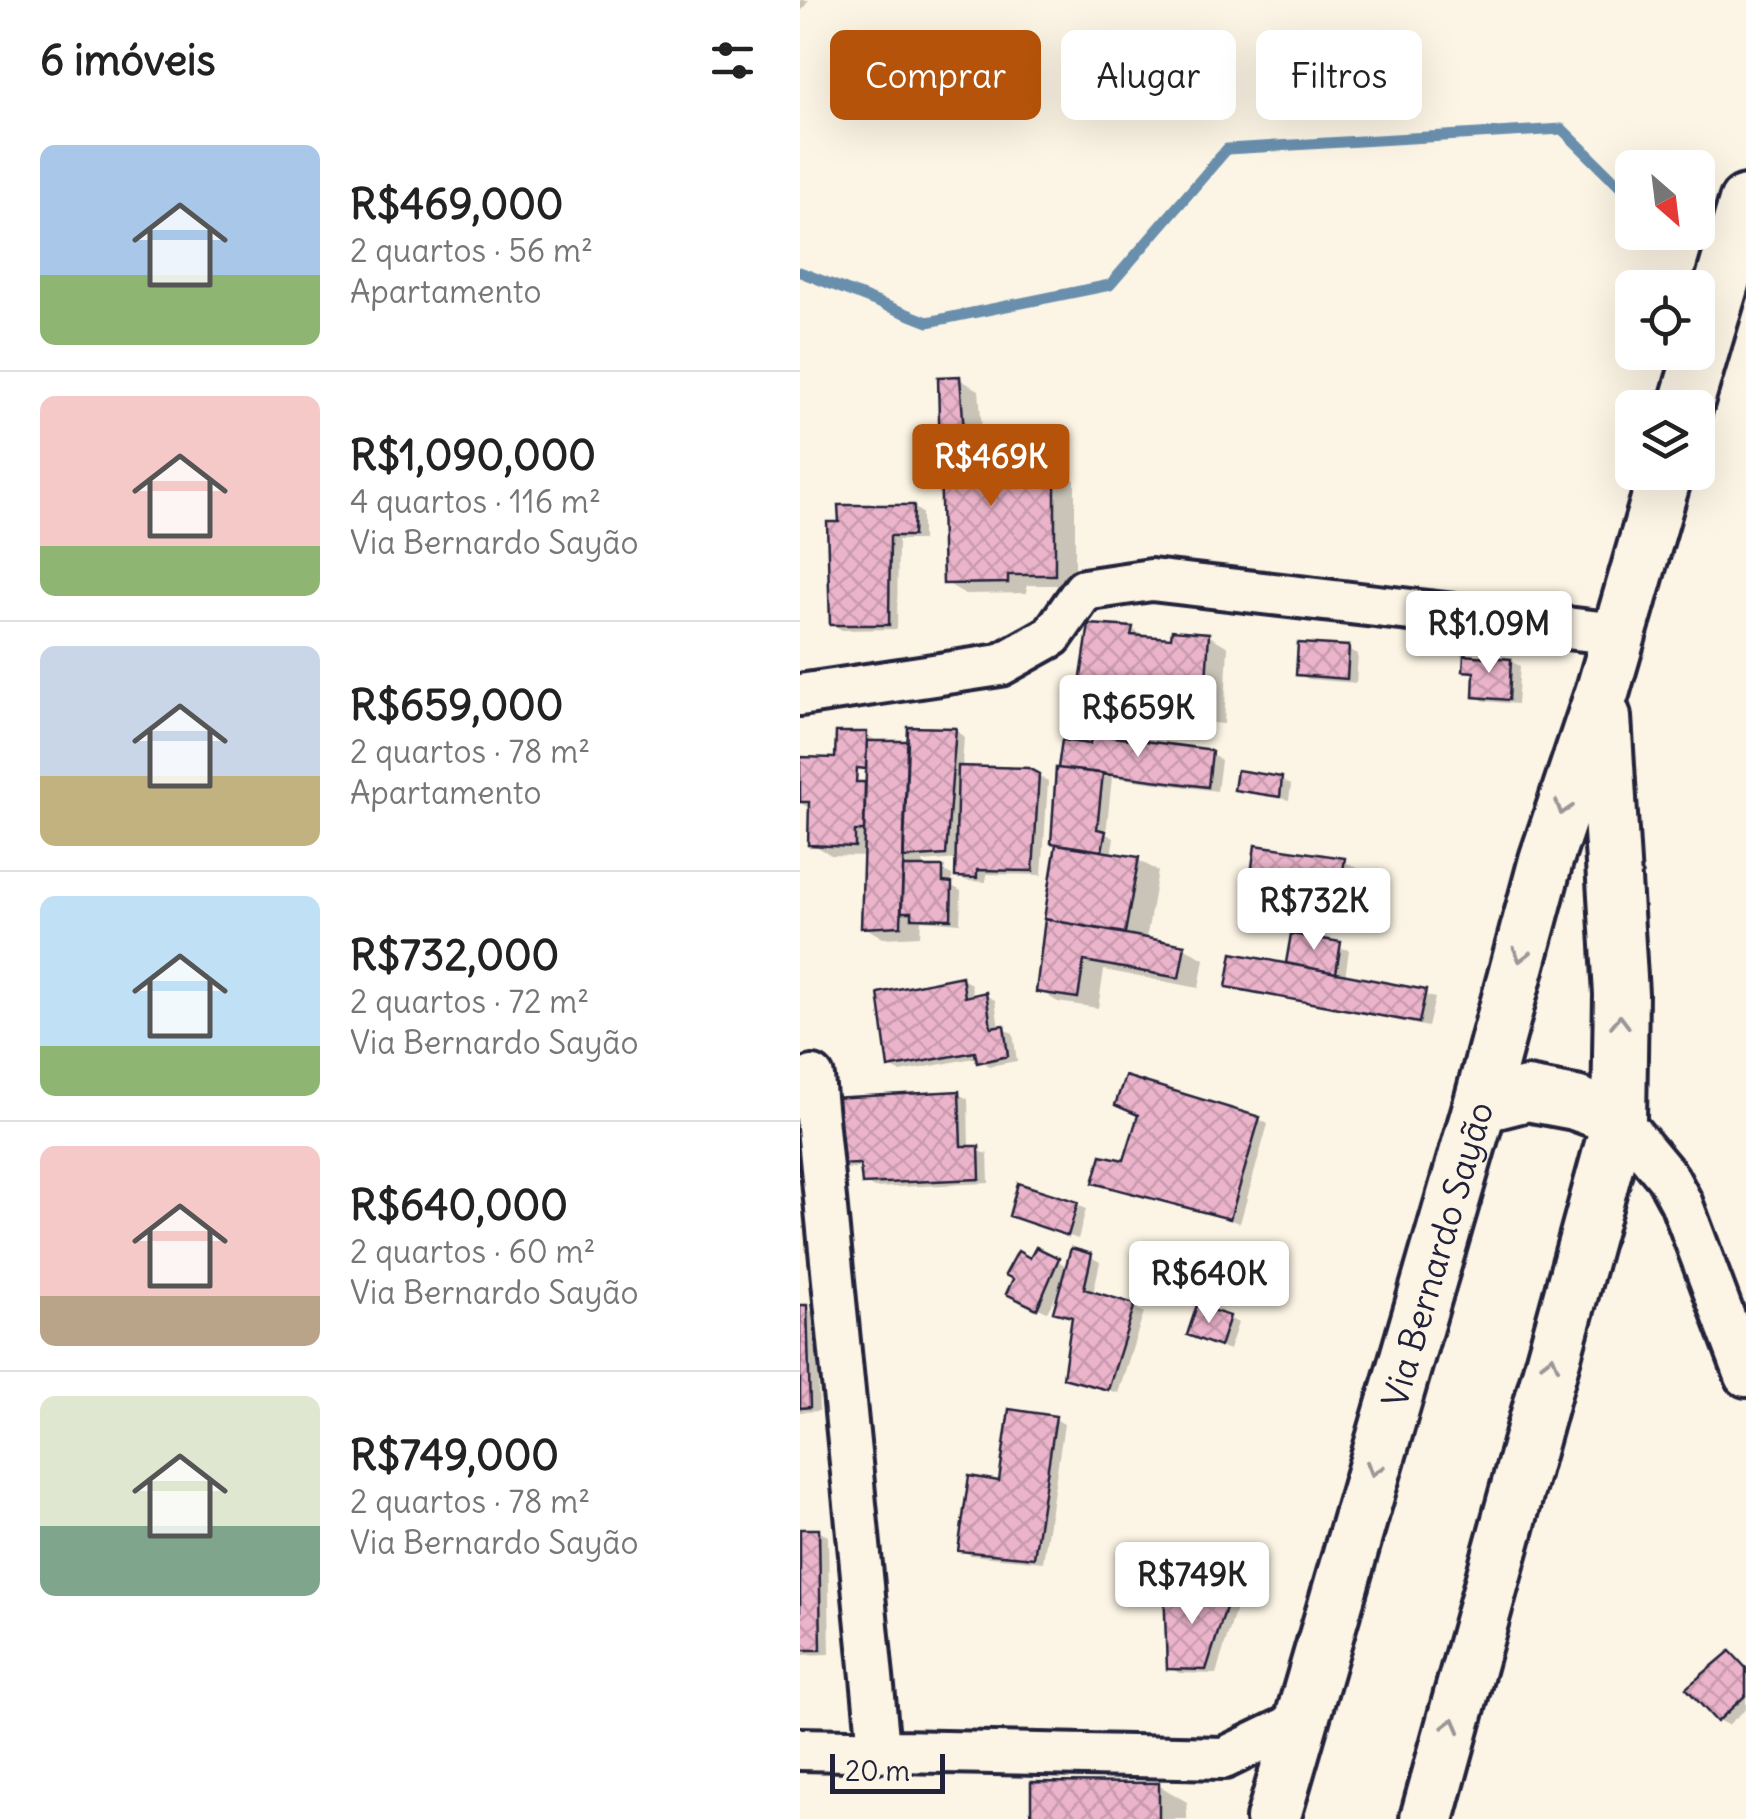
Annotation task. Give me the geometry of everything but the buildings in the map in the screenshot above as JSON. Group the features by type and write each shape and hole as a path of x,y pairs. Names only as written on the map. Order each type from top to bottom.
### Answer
{"main road":[{"path":"1690,390 1746,202"},
{"name":"Via Bernardo Sayão","path":"1276,1807 1480,1106 1546,860 1602,690 1661,490"},
{"name":"Via Bernardo Sayão","path":"1427,1819 1619,1119 1621,994 1602,690"},
{"path":"1480,1106 1527,1094 1619,1119"}],"street":[{"path":"800,695 1000,665 1052,636 1084,590 1111,582 1151,580 1618,634"},
{"path":"813,1077 879,1748"},
{"path":"1619,1119 1668,1178 1681,1202 1746,1376"},
{"path":"800,1749 1224,1758 1299,1722"},
{"path":"1224,1758 1276,1807"}],"waterway":[{"path":"800,272 928,322 1110,285 1227,149 1562,129 1615,181"},
{"path":"1715,239 1723,242"}]}
